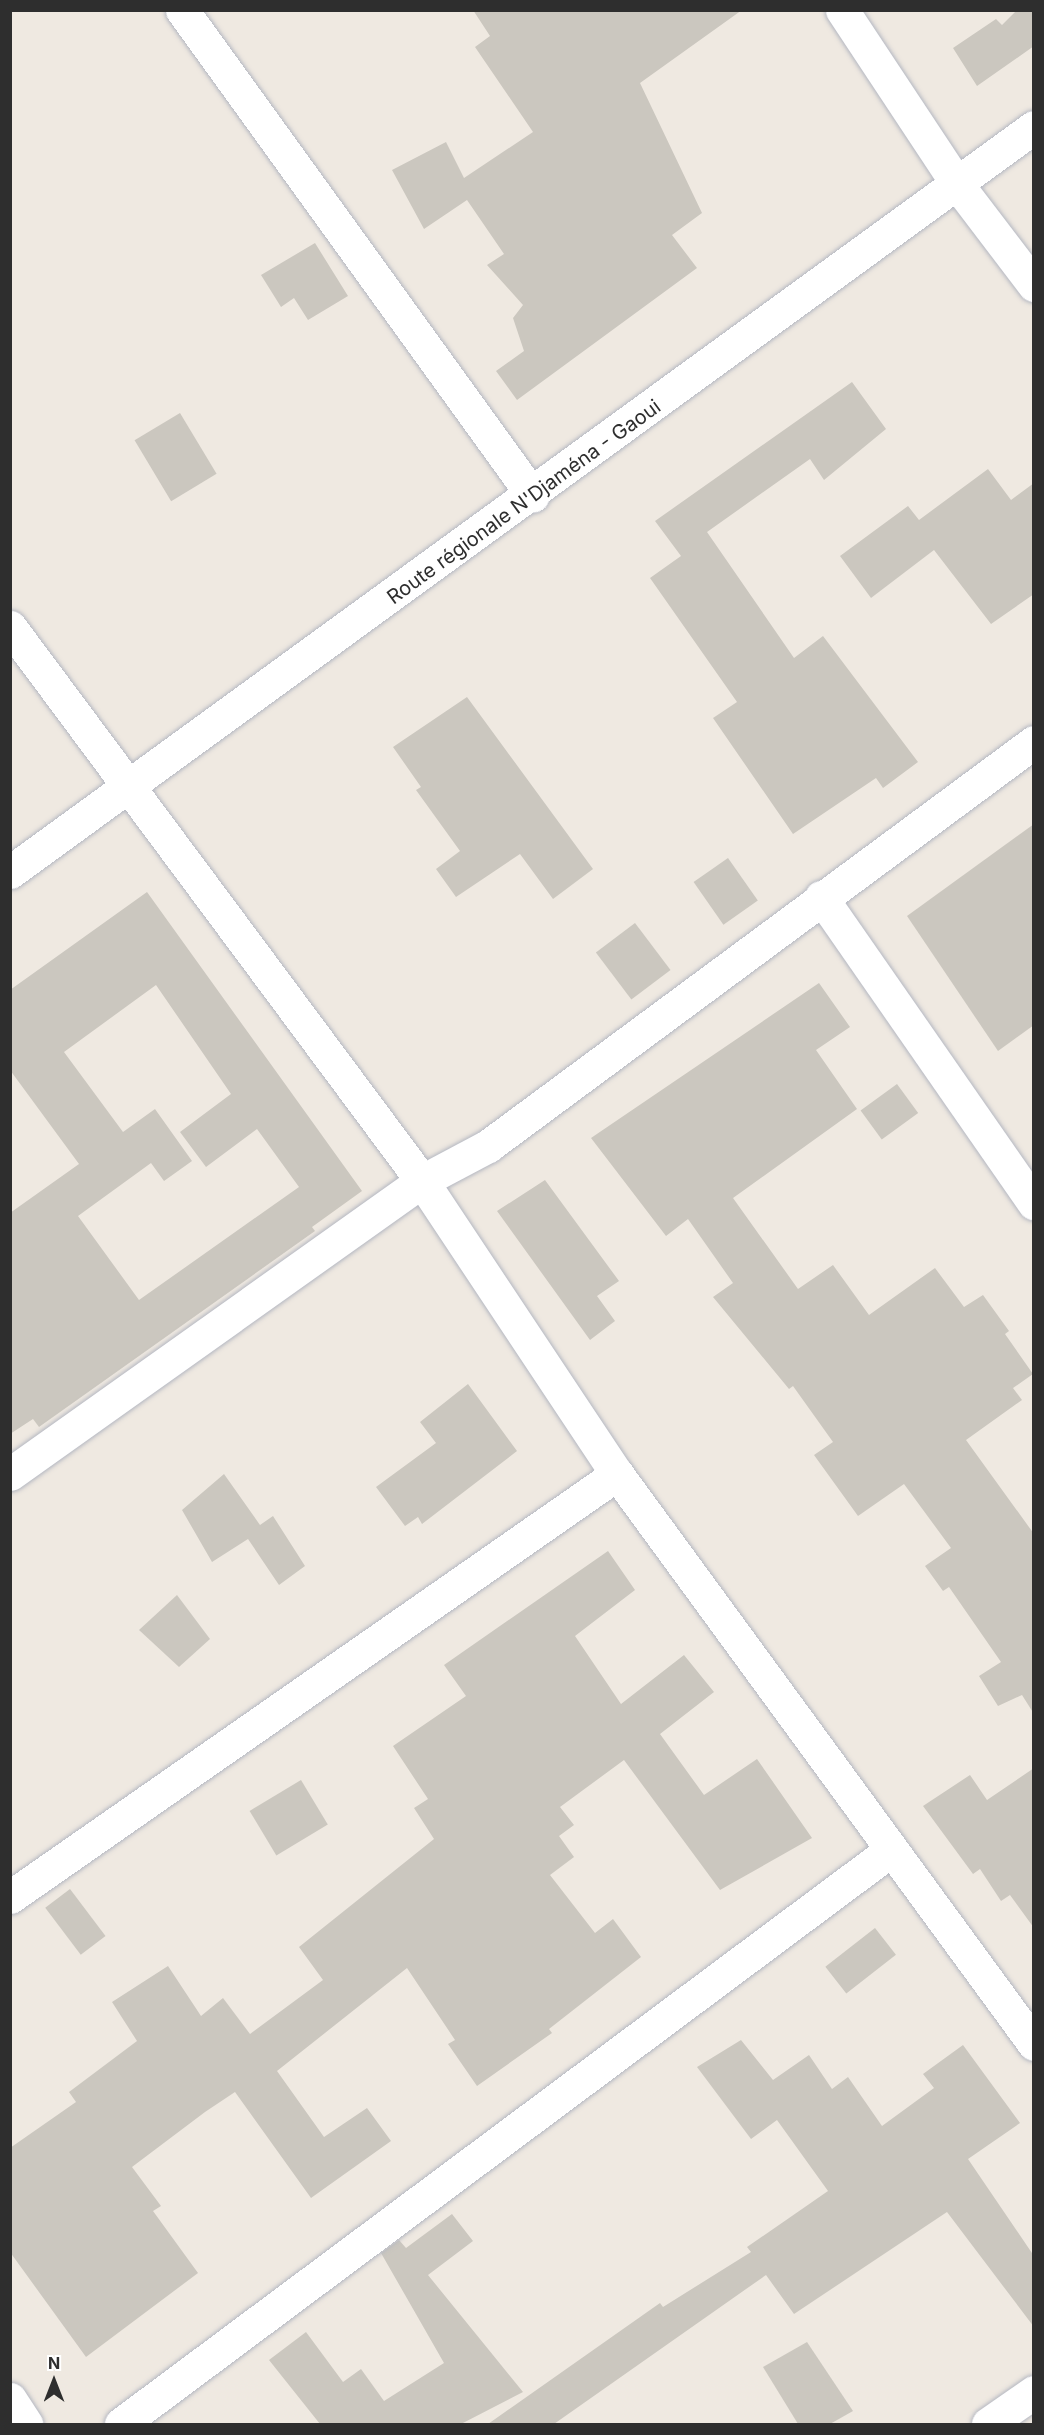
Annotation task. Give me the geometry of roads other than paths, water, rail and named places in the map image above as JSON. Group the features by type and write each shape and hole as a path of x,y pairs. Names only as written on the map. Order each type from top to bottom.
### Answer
{"street":[{"path":"182,10 533,496"},
{"path":"842,10 957,184 1034,285"},
{"name":"Route régionale N'Djaména - Gaoui","path":"10,872 128,790 533,496 1034,127"},
{"path":"10,627 128,790 422,1181 617,1474 1034,2044"},
{"path":"10,1474 422,1181 488,1146 821,897 1034,742"},
{"path":"821,897 1034,1203"},
{"path":"10,1897 617,1474"},
{"path":"121,2424 891,1850"},
{"path":"988,2424 1034,2392"},
{"path":"10,2399 26,2424"}]}
